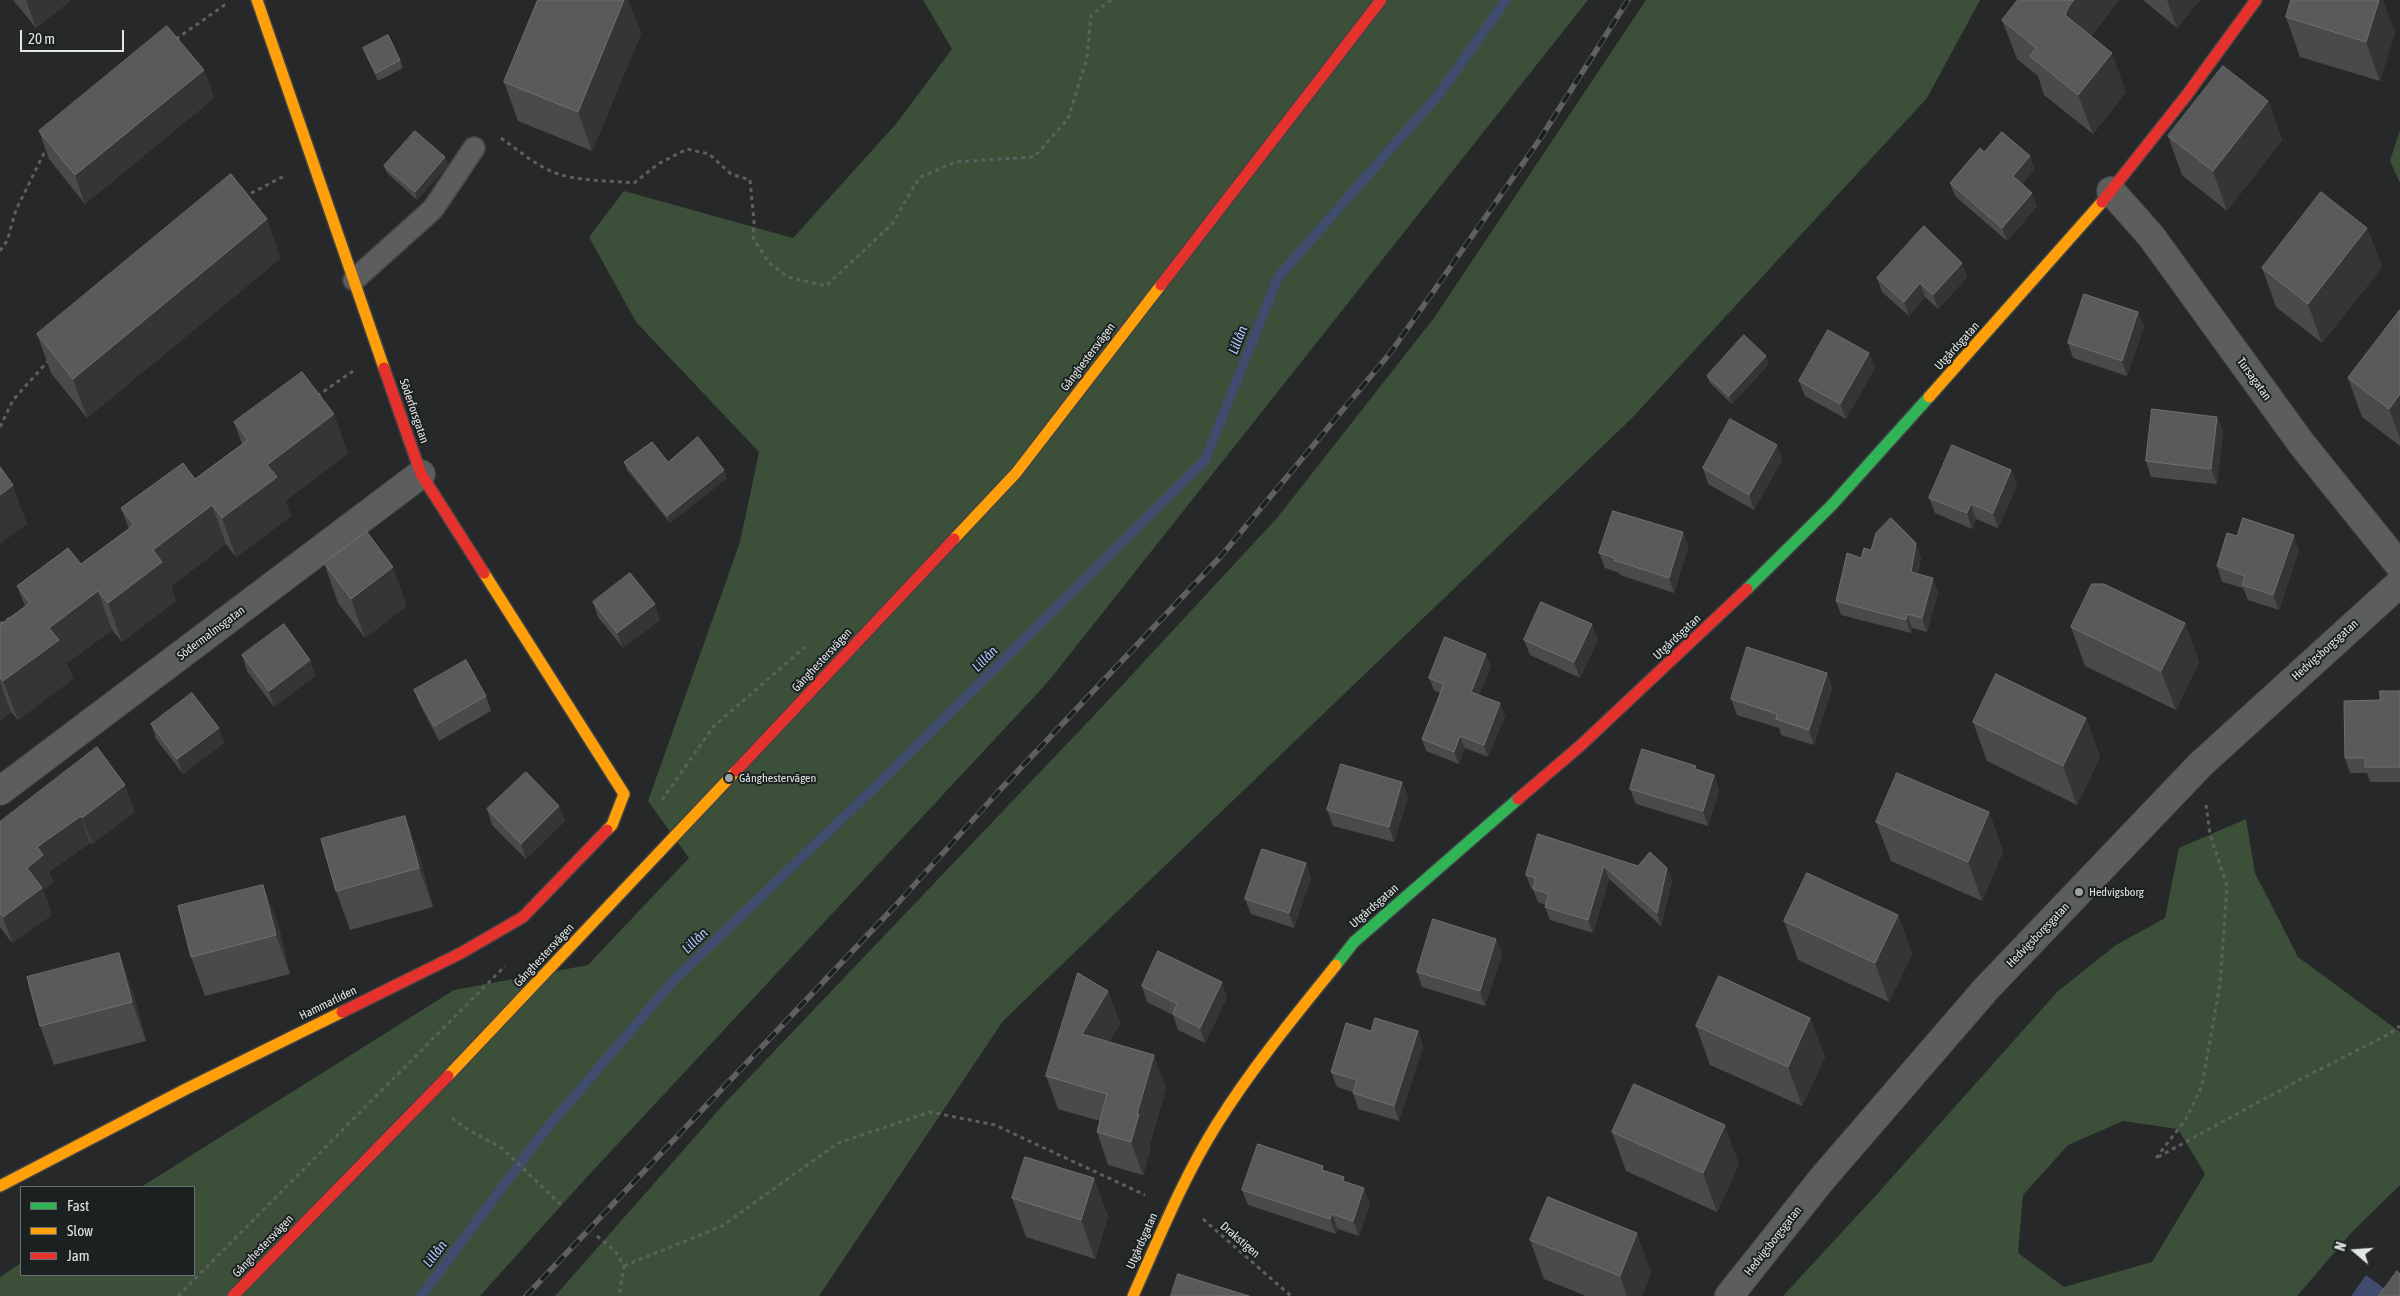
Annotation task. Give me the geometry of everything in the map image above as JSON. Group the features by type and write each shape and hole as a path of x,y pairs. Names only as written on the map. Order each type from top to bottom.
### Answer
{"street":[{"name":"Söderforsgatan","path":"257,0 421,474 624,794"},
{"name":"Gånghestersvägen","path":"233,1296 486,1036 1016,473 1381,0"},
{"name":"Utgårdsgatan","path":"1133,1296 1172,1208 1216,1125 1263,1056 1354,942 1580,746 1726,610 1831,506 1976,346 2111,191 2186,96 2256,0"},
{"name":"Tursagatan","path":"2111,191 2151,236 2300,443 2400,566"},
{"name":"Södermalmsgatan","path":"0,791 421,474"},
{"name":"Hedvigsborgsgatan","path":"1729,1296 1822,1179 1986,989 2201,764 2400,583"},
{"name":"Hammarliden","path":"0,1186 186,1089 461,953 523,917 612,825 624,794"}],"lane":[{"path":"354,280 433,209 474,148"}],"path":[{"path":"174,40 232,0"},
{"path":"474,148 481,135 490,133 553,172 571,177 634,183 658,164 687,148 709,154 731,174 750,180 754,221 752,238 769,263 788,276 826,286 892,224 919,178 955,162 1034,157 1068,119 1087,58 1091,15 1111,0"},
{"path":"0,251 7,241 16,210 48,145"},
{"path":"243,198 313,161"},
{"path":"316,397 379,352"},
{"path":"0,427 14,400 54,355"},
{"path":"0,624 14,616"},
{"path":"658,806 714,726 809,644"},
{"path":"2201,764 2210,834 2227,886 2220,984 2202,1086 2186,1119 2156,1158 2301,1079 2389,1034 2400,1026"},
{"path":"178,1296 506,965"},
{"path":"624,1266 722,1226 838,1143 930,1112 995,1125 1172,1208"},
{"path":"502,1148 562,1206"},
{"name":"Drakstigen","path":"1178,1196 1291,1296"},
{"path":"597,1236 615,1251 624,1266 619,1296"}],"green space":[{"path":"923,0 1588,0 1047,683 586,1178 480,1296 0,1296 0,1277 20,1264 20,1276 195,1276 195,1186 143,1186 454,990 588,965 689,858 648,801 740,542 759,452 636,322 589,237 624,191 793,238 896,124 952,49"},
{"path":"1646,0 1980,0 1927,98 1632,418 1003,1021 819,1296 555,1296 723,1105 1102,707 1277,518 1434,318"},
{"path":"2400,130 2400,183 2390,161"},
{"path":"2246,819 2255,873 2298,957 2400,1032 2400,1185 2352,1232 2297,1296 1783,1296 1879,1192 2057,992 2116,945 2165,918 2179,848","holes":["2123,1121 2178,1129 2205,1174 2152,1262 2064,1287 2018,1253 2023,1195 2068,1145"]}],"water":[{"path":"2366,1275 2385,1289 2380,1296 2351,1296"}],"building":[{"path":"538,0 624,0 578,112 504,82"},
{"path":"2018,0 2074,0 2065,15 2112,53 2078,95 2030,56 2036,48 2002,20"},
{"path":"2291,0 2379,0 2366,42 2286,17"},
{"path":"167,26 204,70 75,175 39,131"},
{"path":"388,35 400,60 376,73 363,48"},
{"path":"2223,66 2268,101 2213,171 2168,136"},
{"path":"415,131 445,157 415,192 384,166"},
{"path":"2002,132 2030,156 2013,176 2032,193 2002,228 1950,183 1980,148 1984,152"},
{"path":"231,174 267,219 73,379 37,334"},
{"path":"2321,192 2367,228 2308,304 2262,268"},
{"path":"1924,226 1962,263 1933,295 1920,283 1904,302 1877,278"},
{"path":"2084,294 2138,312 2122,361 2068,343"},
{"path":"2400,310 2400,394 2389,409 2348,378"},
{"path":"1828,330 1869,353 1840,404 1799,381"},
{"path":"1744,335 1766,356 1729,396 1707,376"},
{"path":"302,372 334,414 267,465 277,477 222,518 212,505 153,550 162,562 108,603 98,591 49,628 59,640 3,681 0,677 0,625 30,603 17,586 68,548 81,564 134,525 121,508 183,463 195,479 248,440 234,422"},
{"path":"2152,409 2217,417 2211,469 2146,461"},
{"path":"1730,419 1777,445 1749,495 1703,468"},
{"path":"698,437 724,470 667,516 624,462 652,442 668,462"},
{"path":"1952,445 2011,470 1993,513 1971,504 1967,513 1929,498"},
{"path":"0,467 13,485 0,495"},
{"path":"1613,511 1683,532 1669,578 1614,560 1615,558 1599,553"},
{"path":"1891,518 1916,543 1911,572 1933,578 1922,618 1907,614 1906,620 1836,601 1847,553 1861,558 1864,548 1871,550 1876,533"},
{"path":"2243,518 2294,535 2273,595 2242,585 2245,576 2217,566 2227,533 2237,536"},
{"path":"367,532 393,567 351,599 324,563"},
{"path":"630,573 655,604 617,633 593,602"},
{"path":"2092,584 2104,584 2185,623 2161,671 2071,627"},
{"path":"1541,602 1592,624 1574,662 1524,640"},
{"path":"284,624 310,660 269,691 242,655"},
{"path":"1445,637 1486,654 1471,692 1500,703 1484,745 1460,736 1454,752 1422,739 1444,684 1429,678"},
{"path":"1747,647 1827,673 1809,730 1776,719 1777,714 1731,699"},
{"path":"466,660 486,696 434,726 414,690"},
{"path":"1996,674 2086,718 2063,766 1973,722"},
{"path":"2380,691 2400,691 2400,767 2365,767 2365,758 2345,758 2344,701 2380,700"},
{"path":"192,693 219,728 177,759 151,724"},
{"path":"97,747 125,785 82,818 81,816 37,847 43,855 27,868 42,888 3,917 0,913 0,822"},
{"path":"1642,749 1696,766 1695,769 1714,775 1703,811 1630,789"},
{"path":"1341,764 1402,782 1389,827 1327,810"},
{"path":"526,772 559,806 521,844 487,809"},
{"path":"1897,773 1989,812 1968,862 1876,822"},
{"path":"405,816 419,868 336,891 321,839"},
{"path":"1538,834 1638,866 1650,852 1667,868 1657,913 1604,866 1588,920 1545,907 1549,894 1533,889 1536,878 1526,875"},
{"path":"1262,849 1306,863 1289,913 1245,899"},
{"path":"1807,873 1898,915 1875,963 1784,921"},
{"path":"263,885 276,935 191,957 178,906"},
{"path":"1433,919 1496,939 1480,991 1417,972"},
{"path":"1158,951 1222,982 1200,1028 1173,1014 1177,1004 1142,986"},
{"path":"119,953 132,1002 40,1026 27,977"},
{"path":"1078,973 1108,991 1082,1034 1154,1055 1131,1142 1097,1132 1107,1094 1046,1076"},
{"path":"1719,976 1810,1018 1788,1067 1696,1026"},
{"path":"1375,1018 1418,1031 1394,1106 1353,1093 1357,1080 1331,1072 1346,1023 1371,1031"},
{"path":"1634,1084 1725,1125 1703,1173 1612,1132"},
{"path":"1258,1144 1323,1166 1322,1170 1344,1177 1343,1181 1364,1188 1353,1221 1332,1214 1330,1219 1242,1190"},
{"path":"1025,1157 1094,1178 1081,1220 1012,1198"},
{"path":"1548,1197 1637,1233 1620,1276 1530,1240"},
{"path":"2397,1271 2400,1274 2400,1296 2379,1296"},
{"path":"1178,1274 1249,1296 1171,1296"}],"waterway":[{"name":"Lillån","path":"421,1296 542,1134 674,980 878,784 1205,460 1278,277 1439,94 1506,0"}],"railway":[{"path":"526,1296 897,904 998,792 1221,556 1391,352 1540,139 1628,0"}],"traffic: fast":[{"path":"1747,589 1831,506 1929,397"},
{"path":"1336,965 1354,942 1518,799"}],"traffic: slow":[{"path":"257,0 384,368"},
{"path":"1929,397 2102,202"},
{"path":"954,539 1016,473 1161,285"},
{"path":"484,573 624,794 612,825 607,830"},
{"path":"448,1076 736,771"},
{"path":"1133,1296 1182,1187 1217,1124 1259,1063 1336,965"},
{"path":"0,1186 186,1089 342,1012"}],"traffic: jam":[{"path":"1161,285 1381,0"},
{"path":"2102,202 2186,96 2256,0"},
{"path":"384,368 421,474 484,573"},
{"path":"736,771 954,539"},
{"path":"1518,799 1580,746 1747,589"},
{"path":"342,1012 461,953 523,917 607,830"},
{"path":"233,1296 448,1076"}],"place":[{"name":"Gånghestervägen","path":"729,778"},
{"name":"Hedvigsborg","path":"2079,892"}]}
